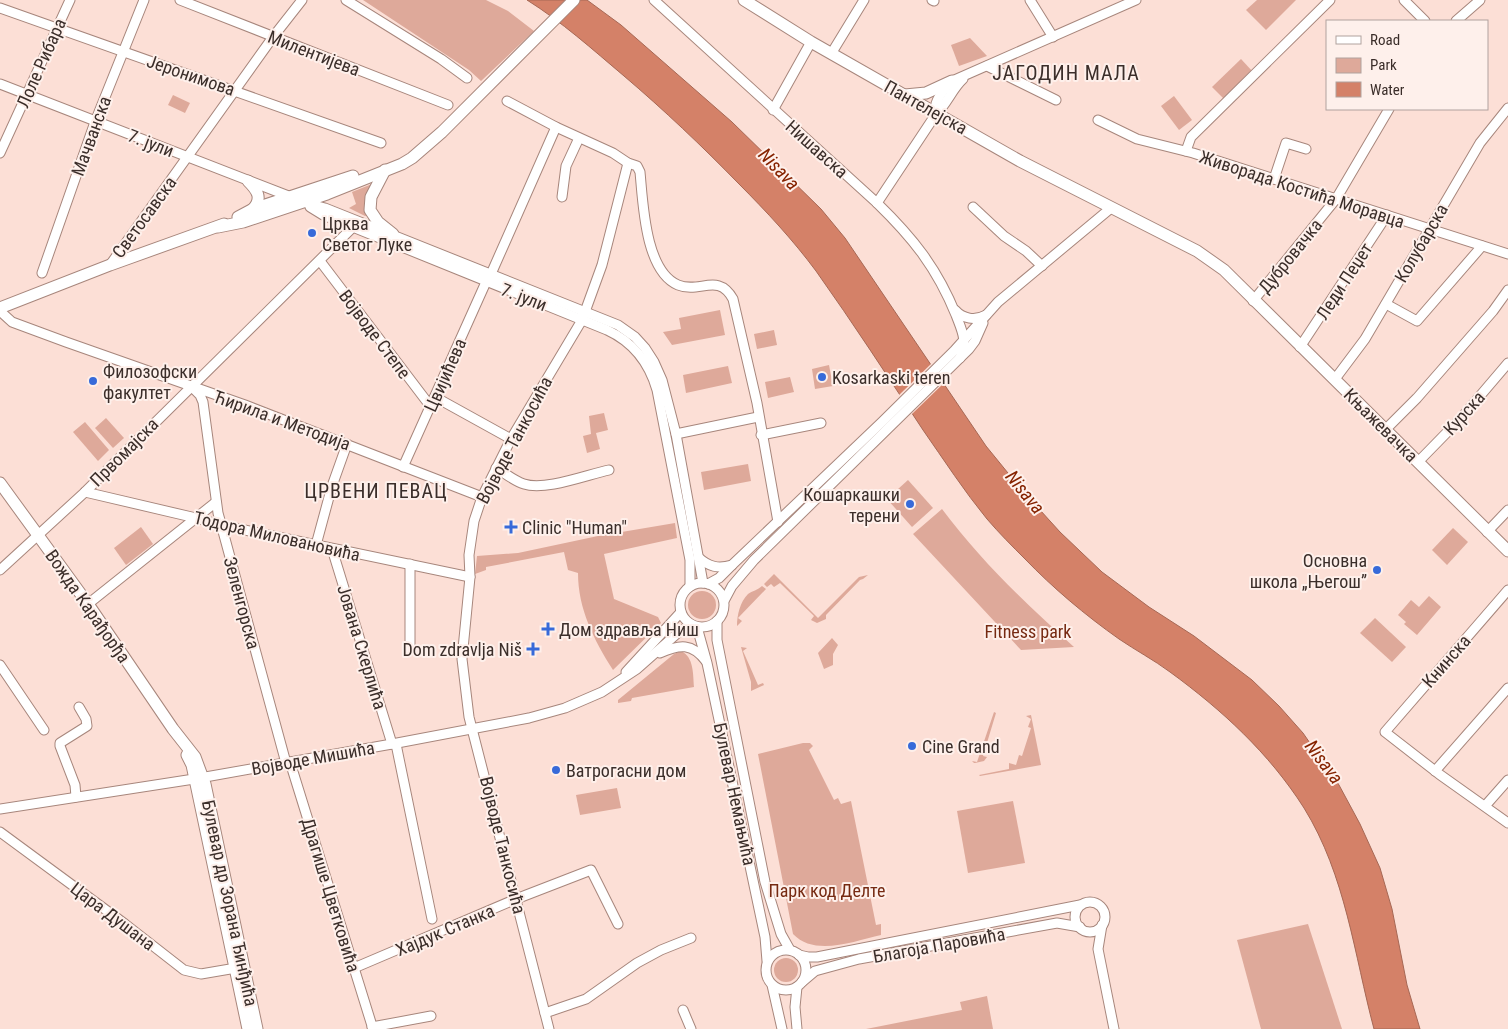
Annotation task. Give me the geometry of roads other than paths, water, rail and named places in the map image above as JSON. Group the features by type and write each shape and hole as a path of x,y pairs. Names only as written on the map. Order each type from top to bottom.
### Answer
{"main road":[{"path":"218,227 243,222 327,194 402,164 426,146 574,0"},
{"name":"Пантелејска","path":"744,0 831,54 1020,161 1206,257 1224,270 1253,301"},
{"path":"905,96 926,92 952,81"},
{"path":"0,310 110,265 218,227 254,209 353,176 381,172"},
{"path":"381,172 371,197 370,210 378,222 393,234"},
{"path":"248,181 258,194 258,203 254,209"},
{"name":"Књажевачка","path":"1253,301 1335,379 1508,551"},
{"name":"Вожда Карађорђа","path":"0,483 88,604 174,729 199,778"},
{"name":"Булевар др Зорана Ђинђића","path":"199,778 248,1029"},
{"name":"Булевар др Зорана Ђинђића","path":"199,778 257,1029"}],"street":[{"name":"Лоле Рибара","path":"0,153 28,96 70,0"},
{"name":"Мачванска","path":"42,273 95,122 144,0"},
{"name":"Милентијева","path":"180,0 448,104"},
{"name":"Светосавска","path":"110,265 273,37 302,0"},
{"path":"346,0 442,59 467,78"},
{"name":"Нишавска","path":"654,0 877,203 922,252 942,284 965,339"},
{"path":"831,54 864,0"},
{"path":"1030,0 1053,37"},
{"path":"1186,152 1191,137 1330,0"},
{"path":"1404,0 1424,20"},
{"path":"1457,20 1480,0"},
{"path":"936,114 935,110 940,95 952,81 1132,1"},
{"name":"Јеронимова","path":"0,8 236,90 381,143"},
{"path":"773,110 811,42"},
{"path":"987,66 1056,100"},
{"path":"877,203 954,88 969,74"},
{"name":"7. јули","path":"0,84 248,181 393,234 491,274 583,316"},
{"path":"507,101 637,166 640,172 648,237 658,264 668,278 678,285 692,287 717,284 728,291 733,299 757,403 758,418 778,522"},
{"name":"Колубарска","path":"1335,379 1365,340 1480,143 1508,108"},
{"name":"Дубровачка","path":"1253,301 1336,199 1388,110"},
{"name":"Живорада Костића Моравца","path":"1098,120 1138,139 1274,179 1508,254"},
{"path":"491,274 556,127"},
{"path":"562,197 566,166 579,138"},
{"path":"1274,179 1286,143 1306,149"},
{"name":"Војводе Танкосића","path":"549,1029 469,717 462,659 470,577 470,555 472,535 482,497 511,439 583,316 602,264 628,163"},
{"name":"7. јули","path":"302,201 323,215 486,282 583,316"},
{"path":"973,207 1004,236 1026,251 1042,266"},
{"path":"956,353 963,352 965,339 998,302 1111,208"},
{"name":"Леди Пеџет","path":"1300,347 1387,215"},
{"name":"Првомајска","path":"0,570 84,492 353,227"},
{"path":"1386,304 1417,321 1482,246"},
{"name":"Војводе Степе","path":"320,261 431,406"},
{"name":"Цвијићева","path":"403,467 486,282"},
{"path":"1386,429 1417,398 1493,311 1508,290"},
{"name":"Ћирила и Методија","path":"0,310 12,322 347,444 482,497"},
{"path":"955,312 961,321 969,324 987,315"},
{"path":"955,312 958,334 956,353"},
{"path":"885,425 718,578 706,583 690,586 680,600 681,612 685,620 695,626 704,627 717,621 722,614 724,601 736,580 956,353 975,341 987,315"},
{"path":"583,316 624,328 645,348 654,362 662,380 676,434 698,557 706,583 717,589 724,601"},
{"path":"583,316 617,334 630,344 645,362 654,380 690,560 690,586"},
{"name":"Курска","path":"1418,462 1462,417 1508,363"},
{"name":"Зеленгорска","path":"191,386 202,398 216,502 221,525 288,762"},
{"path":"435,397 511,439"},
{"path":"676,434 758,418"},
{"path":"762,435 821,423"},
{"path":"316,545 332,486 347,444"},
{"path":"496,468 522,484 536,486 549,485 609,470"},
{"name":"Тодора Миловановића","path":"84,492 221,525 470,577"},
{"path":"88,604 216,502"},
{"path":"1488,532 1508,510"},
{"name":"Јована Скерлића","path":"332,549 394,744 432,919"},
{"path":"698,557 715,567 732,565"},
{"path":"410,564 410,649"},
{"name":"Книнска","path":"1435,771 1385,732 1508,590"},
{"name":"Војводе Мишића","path":"618,681 681,612"},
{"name":"Булевар Немањића","path":"717,621 717,640 765,882 781,934 790,950"},
{"name":"Војводе Мишића","path":"0,809 199,778 472,730 529,718 566,708 602,692 637,669 680,630 695,626"},
{"name":"Булевар Немањића","path":"695,626 707,663 765,937 767,961"},
{"path":"653,656 682,646 698,653 707,663"},
{"path":"0,665 44,730"},
{"path":"1508,688 1435,771 1508,823"},
{"path":"76,797 75,785 60,746 67,738 87,726 86,719 78,708"},
{"name":"Драгише Цветковића","path":"288,762 373,1028"},
{"path":"1486,806 1508,780"},
{"name":"Цара Душана","path":"0,832 126,924 184,970 201,974 236,968"},
{"name":"Хајдук Станка","path":"354,968 516,899 591,870 618,924"},
{"path":"1098,949 1082,929 1075,916 1080,905 1086,902 1092,902 1101,906 1105,915 1098,949 1114,1029"},
{"name":"Благоја Паровића","path":"799,955 817,957 1080,905"},
{"name":"Благоја Паровића","path":"799,984 815,970 859,959 1057,923 1082,929"},
{"path":"1082,929 1096,930 1102,925"},
{"path":"545,1013 586,999 637,963 691,938"},
{"path":"772,985 782,990 787,990 799,984 805,976 805,965 799,955 790,950 779,951 774,953 767,961 766,974 772,985 782,1029"},
{"path":"797,1029 795,1006 799,984"},
{"path":"683,1010 691,1029"},
{"path":"373,1028 431,1016"}],"water":[{"name":"Nisava","path":"527,0 587,0 621,25 732,122 821,209 845,238 986,446 1021,489 1060,532 1102,572 1149,607 1194,636 1252,680 1303,733 1339,785 1360,824 1380,868 1392,909 1407,985 1420,1029 1374,1029 1347,916 1330,861 1304,808 1276,769 1226,717 1189,686 1119,639 1082,611 1010,544 987,519 962,486 830,291 807,259 779,226 683,128 577,36"}],"place":[{"name":"Црква Светог Луке","path":"312,233"},
{"name":"Kosarkaski teren","path":"822,377"},
{"name":"Филозофски факултет","path":"93,381"},
{"name":"Кошаркашки терени","path":"910,504"},
{"name":"Clinic \"Human\"","path":"511,527"},
{"name":"Основна школа „Његош”","path":"1377,570"},
{"name":"Дом здравља Ниш","path":"548,629"},
{"name":"Dom zdravlja Niš","path":"533,649"},
{"name":"Cine Grand","path":"912,746"},
{"name":"Ватрогасни дом","path":"556,770"}],"district":[{"name":"ЈАГОДИН МАЛА","path":"1066,73"},
{"name":"ЦРВЕНИ ПЕВАЦ","path":"376,491"}],"park label":[{"name":"Fitness park","path":"1028,631"},
{"name":"Парк код Делте","path":"827,890"}]}
